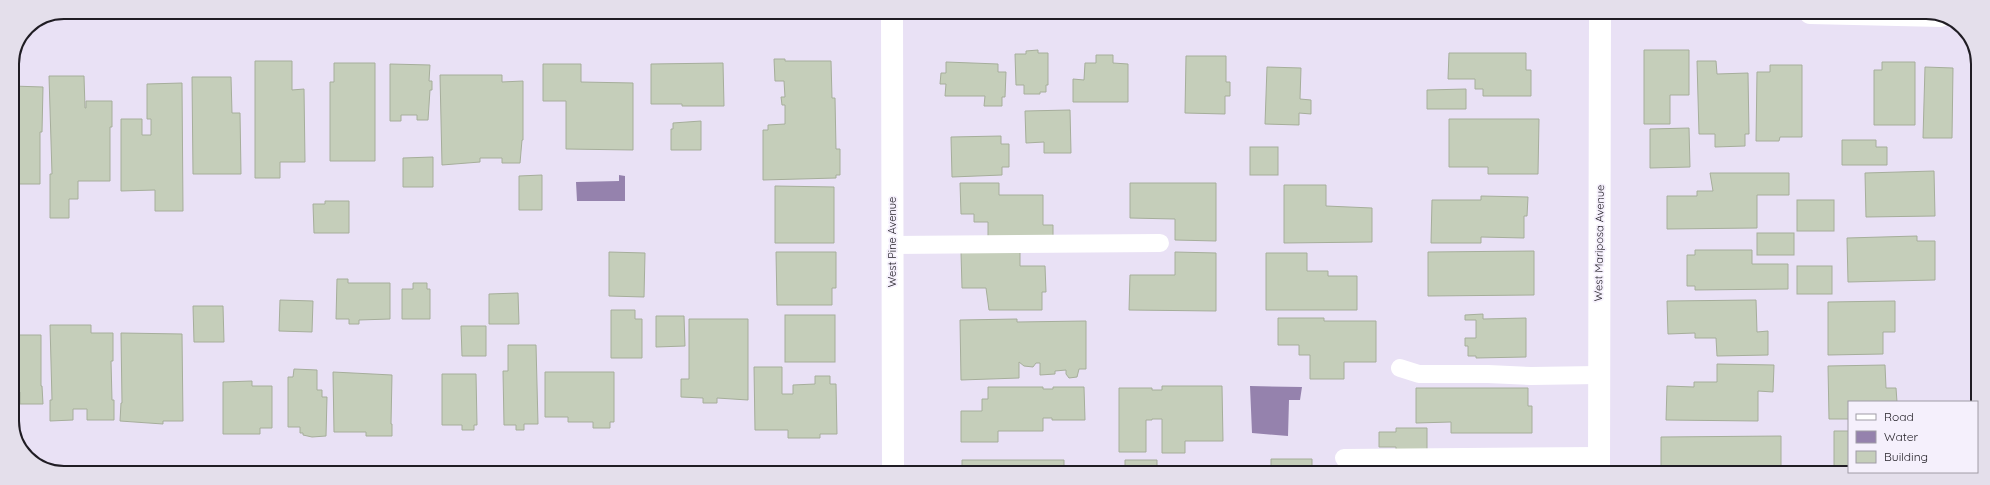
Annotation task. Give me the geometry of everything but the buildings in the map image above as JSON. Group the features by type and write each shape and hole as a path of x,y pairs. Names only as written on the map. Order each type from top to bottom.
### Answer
{"street":[{"name":"West Pine Avenue","path":"892,19 893,466"},
{"name":"West Mariposa Avenue","path":"1599,464 1600,19"}],"lane":[{"path":"892,245 1160,243"},
{"path":"1400,368 1419,374 1488,374 1531,376 1598,375"},
{"path":"1344,458 1599,464"}],"water":[{"path":"619,175 625,176 625,201 577,201 576,182 619,181"},
{"path":"1250,386 1302,387 1300,400 1289,400 1288,436 1252,433"}]}
